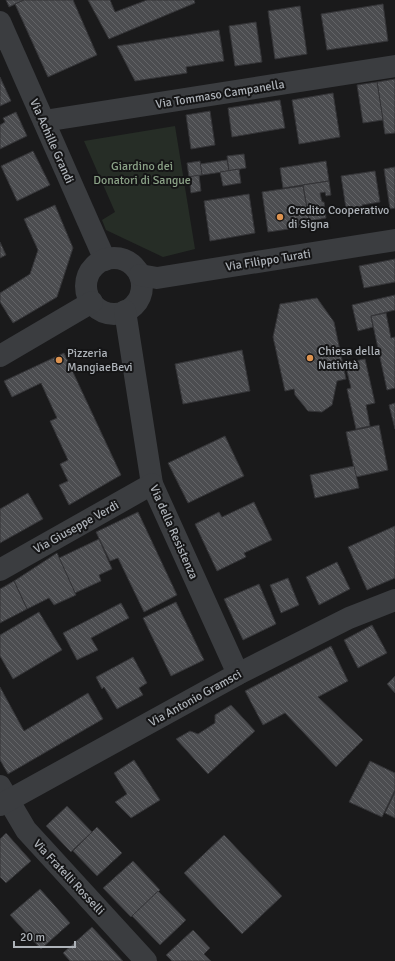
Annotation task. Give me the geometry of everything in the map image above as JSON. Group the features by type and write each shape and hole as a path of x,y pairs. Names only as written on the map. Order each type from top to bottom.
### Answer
{"street":[{"name":"Via Achille Grandi","path":"0,22 105,260"},
{"name":"Via Tommaso Campanella","path":"44,122 395,66"},
{"name":"Via Filippo Turati","path":"140,275 157,278 395,240"},
{"path":"113,258 122,259 129,262 136,268 140,275 142,284 138,301 125,311 116,313 107,312 92,302 88,294 88,278 91,270 105,260 113,258"},
{"path":"0,356 92,302"},
{"name":"Via della Resistenza","path":"125,311 152,484 238,674"},
{"name":"Via Giuseppe Verdi","path":"0,570 152,484"},
{"name":"Via Antonio Gramsci","path":"3,798 238,674 349,618 395,600"},
{"name":"Via Fratelli Rosselli","path":"3,798 26,830 146,961"}],"green space":[{"name":"Giardino dei Donatori di Sangue","path":"175,126 195,249 163,257 106,230 102,220 115,212 84,141"}],"building":[{"path":"6,0 24,0 9,7"},
{"path":"24,0 73,0 97,55 48,77 15,4"},
{"path":"88,0 110,0 115,12 147,0 194,0 195,3 109,39"},
{"path":"383,4 388,41 327,50 321,14"},
{"path":"300,6 307,54 275,59 268,11"},
{"path":"256,22 262,62 235,66 229,26"},
{"path":"219,30 224,61 186,67 187,73 135,81 117,46"},
{"path":"0,77 11,101 0,106"},
{"path":"395,79 395,133 385,134 377,82"},
{"path":"377,82 383,120 363,123 357,85"},
{"path":"333,93 340,137 299,144 292,100"},
{"path":"280,100 285,128 232,137 228,108"},
{"path":"210,111 215,145 191,149 186,115"},
{"path":"16,112 27,136 0,149 0,125 5,122 3,118"},
{"path":"33,151 50,185 17,201 1,166"},
{"path":"244,154 246,168 229,171 227,156"},
{"path":"227,160 229,171 202,175 200,164"},
{"path":"200,161 202,175 189,177 187,163"},
{"path":"326,161 329,181 283,188 280,168"},
{"path":"395,167 395,208 390,209 384,169"},
{"path":"239,169 241,183 223,186 220,172"},
{"path":"375,171 380,202 362,205 363,212 347,215 341,176"},
{"path":"199,175 201,191 191,193 189,177"},
{"path":"329,181 331,195 326,196 325,192 320,193 322,202 324,202 326,218 309,221 303,185"},
{"path":"303,186 310,226 268,232 262,192"},
{"path":"249,194 255,233 210,241 204,201"},
{"path":"55,205 73,248 57,297 13,323 0,302 0,293 30,274 38,250 24,219"},
{"path":"0,242 6,255 0,258"},
{"path":"395,259 395,282 364,288 359,266"},
{"path":"395,295 395,310 371,316 373,327 358,331 352,305"},
{"name":"Chiesa della Natività","path":"317,298 334,322 346,379 337,381 332,405 322,412 308,411 295,395 294,389 285,391 273,337 280,304"},
{"path":"386,313 391,338 395,337 395,388 387,390 371,316"},
{"path":"242,350 250,391 183,404 175,364"},
{"path":"64,353 121,475 69,505 59,485 68,481 60,464 68,460 50,421 57,418 41,383 12,397 4,381"},
{"path":"365,359 375,403 366,405 370,426 356,429 347,389 351,388 345,363"},
{"path":"395,403 395,429 389,405"},
{"path":"379,425 388,470 356,477 346,432"},
{"path":"225,436 244,476 188,503 168,463"},
{"path":"354,466 359,488 315,498 310,475"},
{"path":"28,493 43,519 0,543 0,509"},
{"path":"254,502 272,540 244,553 246,557 217,571 195,524 219,512 222,517"},
{"path":"138,512 177,595 144,612 118,558 110,561 96,532"},
{"path":"395,526 395,578 367,590 348,547"},
{"path":"99,539 112,569 99,575 101,581 75,593 59,558"},
{"path":"57,553 76,595 54,605 49,598 27,609 14,581"},
{"path":"337,562 350,589 319,605 306,577"},
{"path":"288,578 299,605 281,613 270,585"},
{"path":"14,581 27,609 0,623 0,589"},
{"path":"259,584 276,624 243,640 224,599"},
{"path":"176,602 204,660 171,676 143,618"},
{"path":"121,603 129,618 91,638 98,650 77,660 63,633"},
{"path":"39,612 62,650 13,679 0,656 0,635"},
{"path":"372,625 387,653 358,668 344,640"},
{"path":"331,646 348,681 318,697 363,740 336,767 285,713 263,725 245,691"},
{"path":"133,657 147,683 139,688 143,695 117,709 104,687 102,689 96,677"},
{"path":"395,676 395,693 387,684"},
{"path":"0,687 24,731 88,693 103,719 8,774 0,760"},
{"path":"231,705 255,731 208,774 176,739 190,731 198,734 215,723 215,715"},
{"path":"134,760 160,800 131,818 115,802 127,794 114,773"},
{"path":"370,761 395,773 395,790 382,817 349,802"},
{"path":"395,792 395,818 385,813"},
{"path":"67,806 92,832 71,852 46,826"},
{"path":"97,827 122,853 97,876 73,851"},
{"path":"6,833 31,861 6,883 0,877 0,839"},
{"path":"224,835 282,896 242,934 184,873"},
{"path":"133,861 160,890 131,917 103,888"},
{"path":"40,889 70,923 41,949 10,915"},
{"path":"158,891 186,920 160,945 132,916"},
{"path":"92,927 123,961 70,961 63,953"},
{"path":"193,930 210,948 204,954 211,961 172,961 166,955"}],"place":[{"name":"Credito Cooperativo di Signa","path":"280,217"},
{"name":"Chiesa della Natività","path":"310,358"},
{"name":"Pizzeria MangiaeBevi","path":"59,360"}]}
